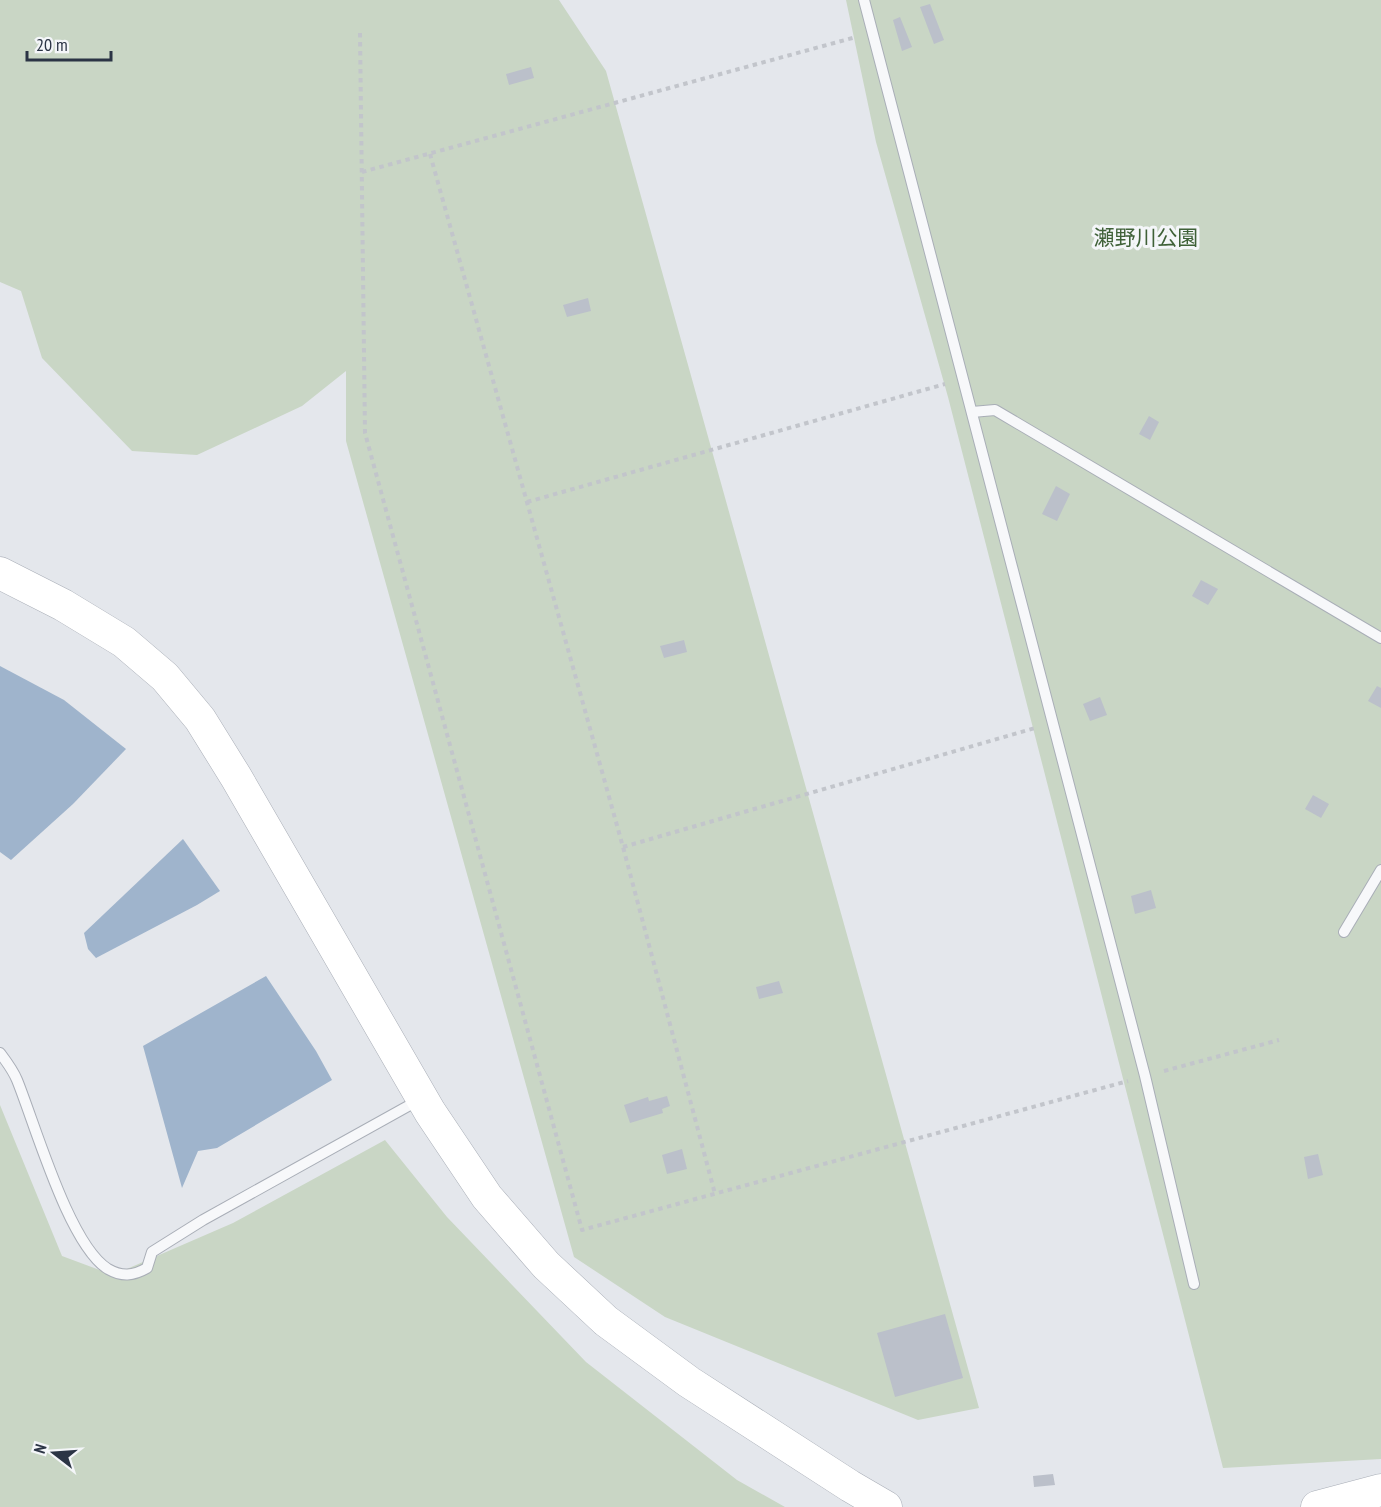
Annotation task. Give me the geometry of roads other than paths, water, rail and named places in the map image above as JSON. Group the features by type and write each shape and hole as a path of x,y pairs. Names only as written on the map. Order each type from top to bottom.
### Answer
{"street":[{"path":"0,573 63,605 124,642 165,676 200,719 236,777 422,1099 487,1197 546,1265 606,1321 689,1382 886,1507"},
{"path":"1317,1507 1381,1490"}],"lane":[{"path":"864,0 1145,1076 1194,1284"},
{"path":"972,412 995,410 1381,638"},
{"path":"1344,932 1381,870"},
{"path":"0,1053 16,1076 59,1193 74,1225 94,1256 108,1269 123,1274 135,1275 147,1269 152,1252 203,1220 422,1099"}],"water":[{"path":"0,666 64,700 126,749 73,804 11,860 0,852"},
{"path":"183,839 220,891 96,958 88,949 84,933"},
{"path":"266,976 316,1051 332,1080 217,1148 198,1151 182,1188 143,1046"}],"park label":[{"name":"瀬野川公園","path":"1146,237"}]}
